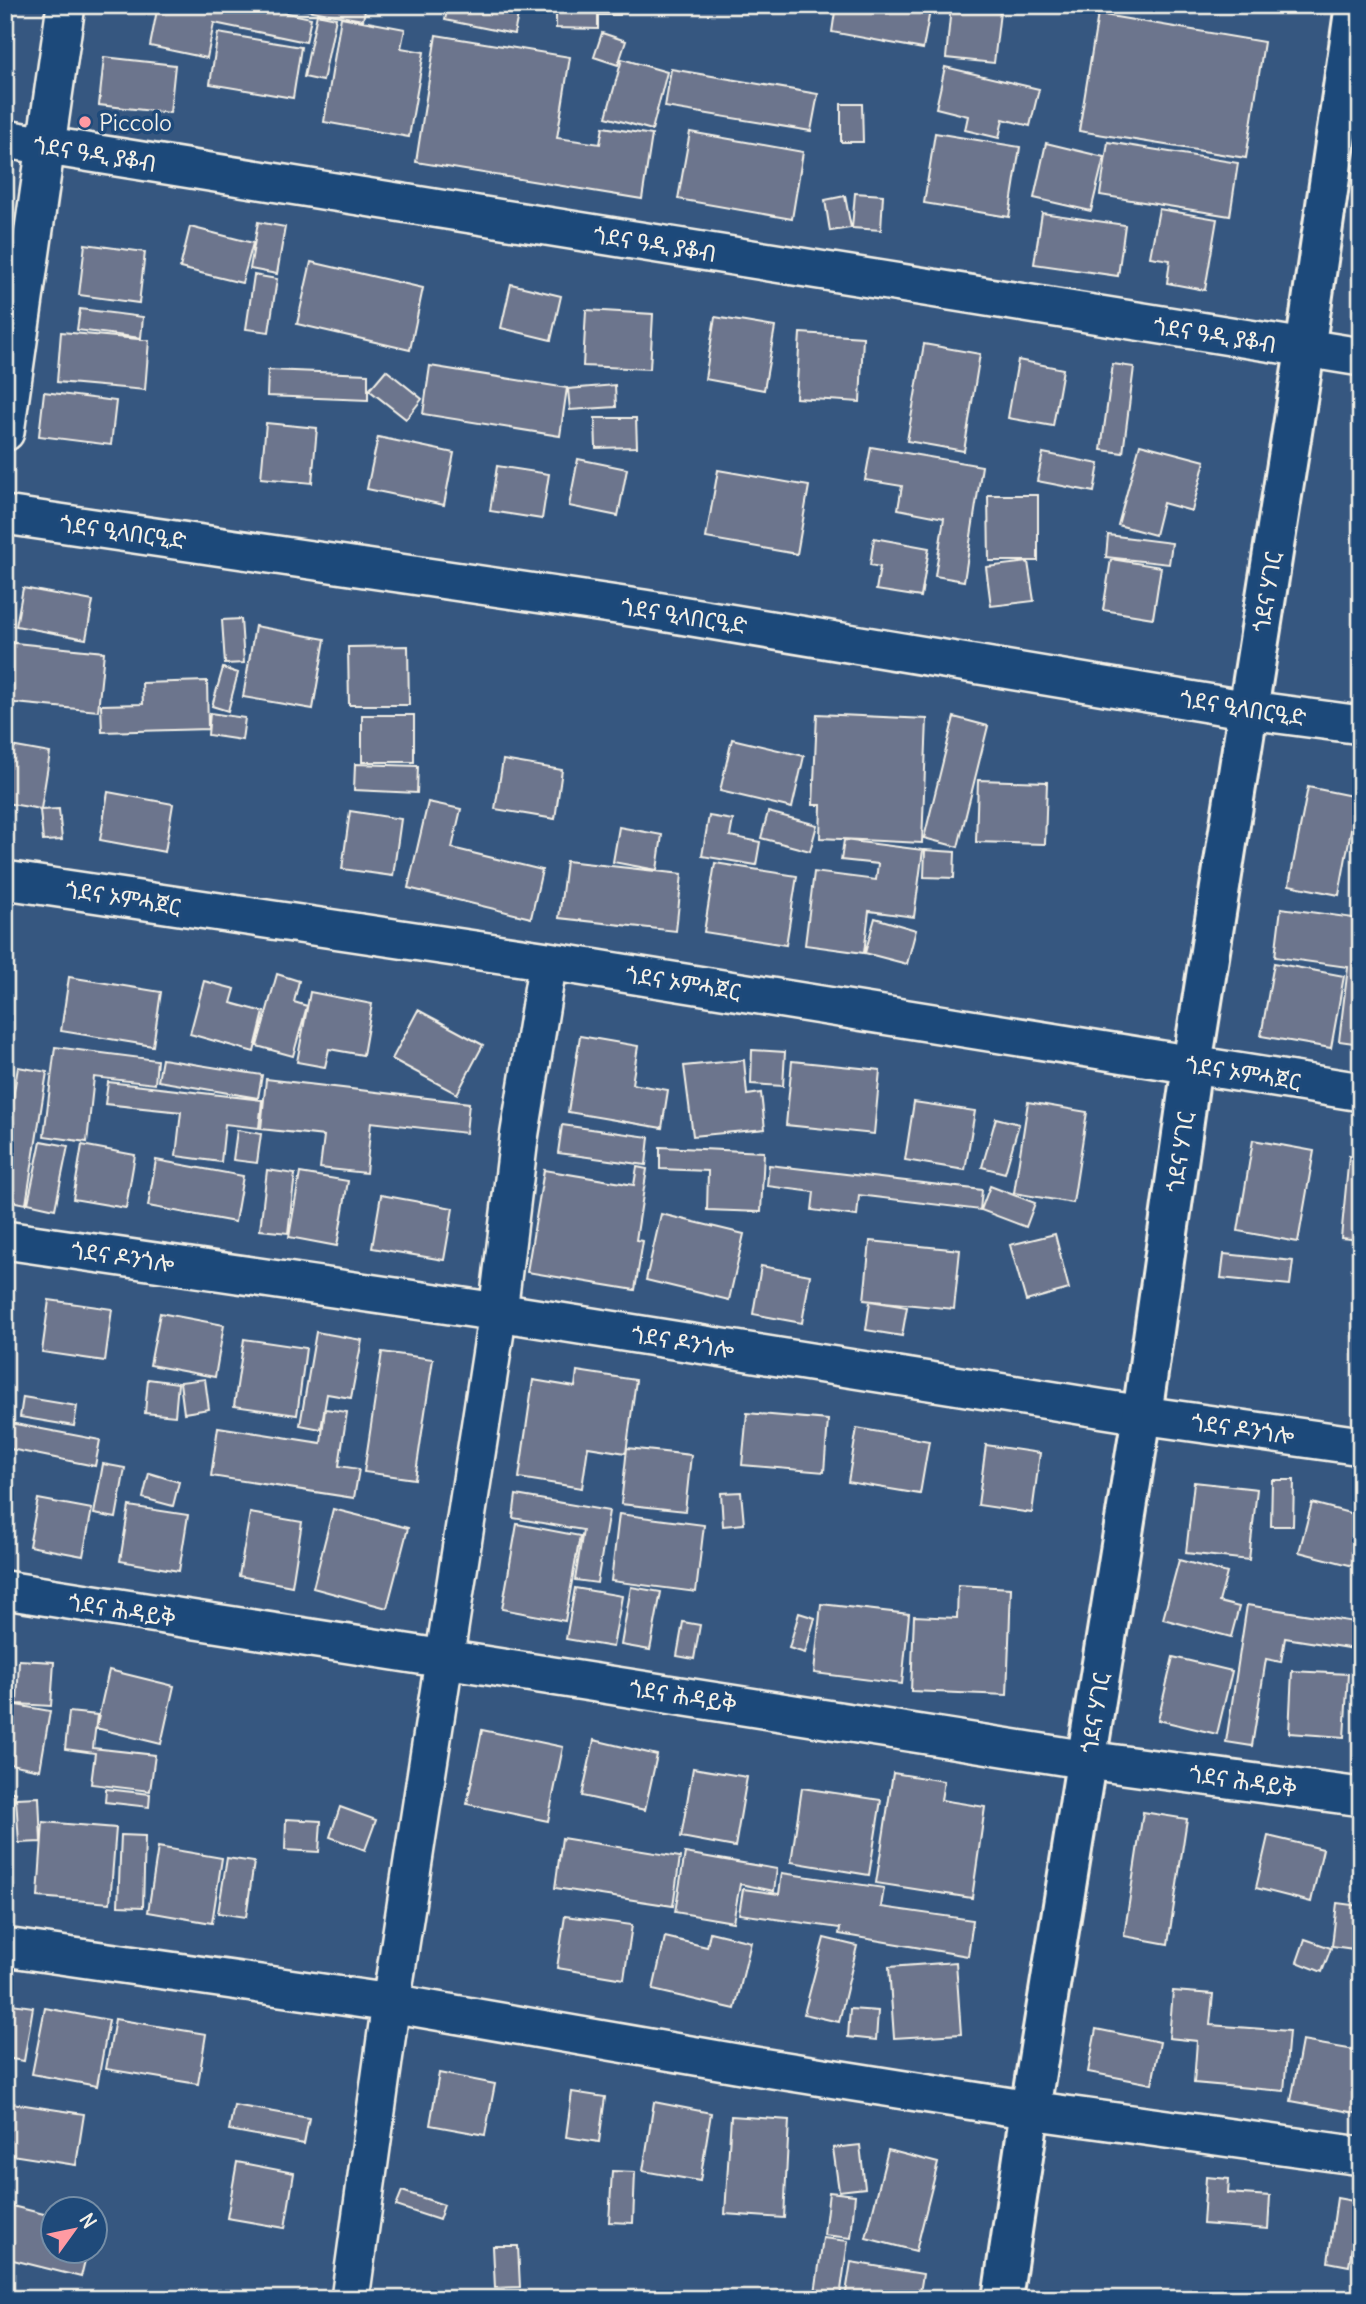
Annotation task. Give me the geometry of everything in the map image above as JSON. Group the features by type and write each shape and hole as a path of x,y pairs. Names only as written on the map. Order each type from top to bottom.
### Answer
{"street":[{"path":"5,432 66,5"},
{"name":"ጎደና ሃገር","path":"1002,2299 1142,1415 1192,1065 1305,350 1355,5"},
{"name":"ጎደና ዓዲ ያቆብ","path":"5,139 1361,357"},
{"name":"ጎደና ዒላበርዒድ","path":"5,515 644,608 1249,710 1361,725"},
{"name":"ጎደና ኦምሓጀር","path":"5,880 548,961 1361,1092"},
{"path":"350,2299 391,2003 498,1312 519,1138 548,961"},
{"name":"ጎደና ዶንጎሎ","path":"5,1240 498,1312 1142,1415 1361,1446"},
{"name":"ጎደና ሕዳይቅ","path":"5,1590 1087,1760 1361,1797"},
{"path":"5,1947 391,2003 742,2064 1030,2110 1361,2156"}],"building":[{"path":"158,5 249,5 311,18 306,42 214,23 207,58 150,46"},
{"path":"278,5 366,5 363,20"},
{"path":"448,5 520,5 514,34 445,20"},
{"path":"556,5 620,5 620,15 598,15 598,29 556,28"},
{"path":"836,5 931,5 923,49 832,32"},
{"path":"951,7 1000,12 994,63 946,58"},
{"path":"317,14 336,18 323,81 304,77"},
{"path":"1098,14 1264,42 1246,158 1079,131"},
{"path":"341,17 405,29 401,48 424,52 409,137 324,122"},
{"path":"218,33 301,47 293,98 210,84"},
{"path":"602,33 626,41 618,65 594,57"},
{"path":"436,35 570,57 557,138 600,144 603,127 652,135 642,199 416,162"},
{"path":"104,57 175,65 170,113 99,105"},
{"path":"622,59 667,72 652,130 606,117"},
{"path":"945,67 1039,89 1030,126 1003,119 999,138 965,130 968,116 936,108"},
{"path":"671,69 818,94 811,131 665,107"},
{"path":"841,104 862,104 863,142 841,142"},
{"path":"690,132 803,152 792,219 678,199"},
{"path":"935,133 1020,147 1009,217 924,203"},
{"path":"1108,142 1238,163 1230,216 1100,195"},
{"path":"1046,143 1104,157 1091,211 1034,198"},
{"path":"855,193 883,195 881,230 852,228"},
{"path":"845,196 851,228 830,231 825,200"},
{"path":"1159,209 1217,219 1205,290 1167,283 1170,260 1150,257"},
{"path":"1042,213 1125,225 1118,276 1034,264"},
{"path":"258,222 285,227 277,274 250,269"},
{"path":"190,227 253,243 242,283 180,268"},
{"path":"85,244 145,252 139,303 79,295"},
{"path":"311,262 423,288 410,350 297,324"},
{"path":"254,275 277,279 269,332 246,329"},
{"path":"511,284 561,296 551,340 501,328"},
{"path":"80,309 143,317 141,338 77,330"},
{"path":"586,310 653,314 650,369 583,366"},
{"path":"715,317 775,327 764,390 705,379"},
{"path":"61,332 149,340 145,390 57,382"},
{"path":"800,333 863,337 860,402 796,398"},
{"path":"924,344 980,354 964,451 907,441"},
{"path":"1018,360 1063,369 1053,426 1008,418"},
{"path":"1113,364 1134,367 1123,453 1101,450"},
{"path":"430,366 567,388 560,436 423,414"},
{"path":"268,370 368,374 368,400 267,396"},
{"path":"386,370 422,399 406,419 369,390"},
{"path":"615,385 616,407 570,410 568,389"},
{"path":"44,392 116,401 111,445 39,436"},
{"path":"595,418 636,418 637,447 596,448"},
{"path":"266,423 317,428 312,483 261,478"},
{"path":"378,437 454,453 444,505 367,489"},
{"path":"1140,444 1205,461 1192,511 1163,503 1155,535 1118,525"},
{"path":"871,447 982,466 964,581 935,576 944,518 898,509 902,486 865,480"},
{"path":"1043,453 1099,464 1094,492 1037,481"},
{"path":"578,459 627,469 618,516 569,506"},
{"path":"497,466 549,474 542,519 490,511"},
{"path":"718,470 809,486 797,554 706,538"},
{"path":"988,495 1038,495 1038,561 989,561"},
{"path":"1108,535 1172,543 1169,564 1106,557"},
{"path":"874,538 929,548 921,597 876,590 880,567 870,565"},
{"path":"1111,559 1161,567 1153,618 1103,610"},
{"path":"1028,562 1034,601 991,606 986,567"},
{"path":"23,588 93,601 86,639 16,626"},
{"path":"241,619 244,663 225,664 222,620"},
{"path":"255,626 325,639 313,709 243,697"},
{"path":"5,642 104,652 98,711 5,702"},
{"path":"408,646 409,705 349,705 348,647"},
{"path":"223,668 238,673 228,711 212,706"},
{"path":"207,681 208,729 102,732 101,705 143,704 142,683"},
{"path":"210,713 245,718 242,740 208,735"},
{"path":"817,714 927,719 922,843 820,838 821,805 813,805"},
{"path":"362,715 414,715 414,762 362,762"},
{"path":"954,717 988,726 958,847 924,838"},
{"path":"732,739 804,756 792,808 720,791"},
{"path":"5,745 50,753 41,809 5,803"},
{"path":"503,760 562,770 555,819 495,809"},
{"path":"355,764 418,766 417,793 354,790"},
{"path":"978,780 1047,782 1045,844 976,842"},
{"path":"1308,787 1357,797 1339,895 1289,885"},
{"path":"108,792 173,804 165,852 100,840"},
{"path":"428,802 461,809 452,848 542,870 531,918 408,888"},
{"path":"59,809 62,840 43,841 40,810"},
{"path":"350,811 401,819 393,876 342,869"},
{"path":"768,812 817,825 810,851 761,838"},
{"path":"709,816 733,820 730,836 760,842 756,865 702,856"},
{"path":"619,827 662,835 657,870 613,862"},
{"path":"844,840 923,850 914,917 869,911 864,953 805,945 814,872 876,880 878,864 841,860"},
{"path":"925,850 955,852 954,878 924,877"},
{"path":"566,861 682,874 676,931 559,918"},
{"path":"715,863 797,876 786,945 704,932"},
{"path":"1281,908 1361,919 1361,1044 1339,1041 1348,967 1275,957"},
{"path":"875,918 916,930 907,964 865,953"},
{"path":"1274,963 1344,976 1331,1048 1261,1036"},
{"path":"277,974 299,981 294,1002 307,1006 293,1056 257,1046"},
{"path":"69,977 161,992 153,1046 61,1031"},
{"path":"204,981 235,989 231,1003 264,1012 254,1052 190,1034"},
{"path":"310,992 372,1004 363,1055 329,1049 325,1067 297,1062"},
{"path":"418,1010 483,1045 457,1094 392,1059"},
{"path":"580,1036 638,1046 632,1084 668,1090 662,1128 568,1112"},
{"path":"55,1047 157,1060 155,1084 94,1077 87,1142 44,1136"},
{"path":"752,1050 785,1052 783,1086 751,1084"},
{"path":"162,1059 262,1075 258,1098 158,1081"},
{"path":"744,1060 747,1095 761,1093 765,1129 693,1136 684,1066"},
{"path":"792,1061 880,1070 874,1134 786,1125"},
{"path":"18,1067 47,1072 26,1204 5,1200 5,1147"},
{"path":"266,1079 469,1103 466,1133 371,1122 366,1173 320,1168 324,1136 261,1129"},
{"path":"108,1082 262,1100 259,1128 225,1124 221,1162 176,1156 181,1112 105,1104"},
{"path":"914,1102 975,1111 965,1170 905,1160"},
{"path":"1028,1102 1087,1112 1073,1203 1014,1193"},
{"path":"996,1118 1019,1124 1005,1173 982,1167"},
{"path":"562,1125 649,1137 646,1165 558,1153"},
{"path":"237,1130 261,1134 257,1163 233,1160"},
{"path":"1253,1140 1314,1151 1298,1242 1238,1231"},
{"path":"41,1141 68,1146 55,1209 28,1203"},
{"path":"82,1145 135,1155 126,1208 73,1199"},
{"path":"660,1147 764,1152 761,1212 707,1210 708,1171 660,1169"},
{"path":"1349,1156 1361,1158 1361,1240 1341,1238"},
{"path":"156,1160 243,1176 235,1222 148,1206"},
{"path":"769,1165 982,1190 980,1210 859,1195 857,1216 812,1210 814,1192 767,1186"},
{"path":"637,1167 647,1169 636,1240 643,1241 635,1290 527,1272 544,1170 634,1185"},
{"path":"267,1170 295,1174 288,1233 260,1230"},
{"path":"300,1173 348,1181 337,1246 289,1237"},
{"path":"990,1186 1035,1203 1026,1227 981,1210"},
{"path":"381,1195 453,1208 444,1260 372,1248"},
{"path":"661,1214 744,1234 729,1300 646,1280"},
{"path":"1055,1234 1069,1289 1026,1301 1010,1245"},
{"path":"870,1241 960,1250 954,1309 864,1300"},
{"path":"1224,1254 1293,1261 1290,1285 1221,1278"},
{"path":"761,1266 810,1275 802,1323 753,1314"},
{"path":"49,1300 112,1309 105,1361 42,1352"},
{"path":"870,1301 907,1307 902,1336 866,1330"},
{"path":"160,1313 224,1325 215,1377 150,1365"},
{"path":"316,1332 362,1340 351,1398 327,1394 321,1429 300,1425"},
{"path":"244,1339 306,1348 297,1415 234,1406"},
{"path":"382,1352 433,1359 415,1479 364,1472"},
{"path":"577,1371 636,1380 626,1453 588,1447 582,1488 519,1478 533,1380 575,1387"},
{"path":"148,1379 178,1383 175,1416 145,1413"},
{"path":"205,1379 209,1409 184,1413 180,1382"},
{"path":"23,1397 77,1406 74,1426 20,1417"},
{"path":"325,1409 347,1412 339,1466 359,1469 354,1498 211,1476 218,1427 321,1443"},
{"path":"747,1413 828,1420 824,1472 742,1465"},
{"path":"5,1422 100,1440 95,1466 5,1448"},
{"path":"857,1428 929,1441 920,1494 848,1482"},
{"path":"986,1445 1040,1453 1032,1513 978,1505"},
{"path":"627,1448 691,1455 685,1511 621,1504"},
{"path":"103,1464 125,1468 116,1518 94,1514"},
{"path":"149,1473 179,1482 173,1506 143,1498"},
{"path":"1272,1480 1294,1480 1293,1526 1271,1526"},
{"path":"1194,1482 1257,1489 1249,1560 1186,1553"},
{"path":"741,1492 744,1524 723,1526 721,1493"},
{"path":"516,1495 609,1511 597,1583 575,1580 583,1530 513,1518"},
{"path":"38,1499 92,1509 83,1556 29,1546"},
{"path":"1312,1503 1361,1516 1361,1568 1299,1552"},
{"path":"129,1506 188,1515 179,1571 120,1561"},
{"path":"333,1509 408,1528 387,1608 313,1588"},
{"path":"250,1513 302,1522 292,1586 239,1576"},
{"path":"619,1514 704,1525 696,1592 611,1581"},
{"path":"517,1524 580,1536 565,1621 502,1609"},
{"path":"1179,1560 1227,1573 1219,1602 1239,1607 1231,1637 1163,1619"},
{"path":"958,1585 1011,1588 1007,1695 911,1691 914,1616 957,1618"},
{"path":"631,1587 661,1592 650,1650 621,1645"},
{"path":"575,1588 622,1596 613,1647 566,1639"},
{"path":"821,1604 909,1614 902,1684 814,1673"},
{"path":"1247,1605 1361,1623 1361,1650 1285,1638 1281,1662 1266,1659 1252,1746 1226,1742"},
{"path":"799,1613 815,1618 805,1653 789,1648"},
{"path":"683,1622 700,1625 694,1659 677,1656"},
{"path":"1173,1657 1232,1671 1217,1734 1158,1720"},
{"path":"19,1660 54,1662 51,1706 17,1704"},
{"path":"109,1670 174,1686 161,1744 96,1728"},
{"path":"1292,1671 1348,1674 1344,1737 1289,1733"},
{"path":"5,1703 50,1711 40,1770 5,1763"},
{"path":"69,1712 97,1715 93,1748 155,1755 150,1791 91,1784 95,1753 65,1749"},
{"path":"482,1730 563,1747 548,1821 467,1804"},
{"path":"594,1740 657,1755 645,1810 582,1796"},
{"path":"693,1768 747,1777 735,1847 681,1837"},
{"path":"893,1773 944,1781 941,1800 985,1807 972,1898 876,1883"},
{"path":"802,1788 881,1800 869,1875 791,1862"},
{"path":"106,1789 150,1794 149,1807 105,1802"},
{"path":"5,1790 16,1793 5,1836"},
{"path":"39,1797 41,1842 19,1843 16,1798"},
{"path":"340,1807 376,1820 365,1850 330,1837"},
{"path":"1143,1812 1187,1819 1168,1944 1124,1936"},
{"path":"286,1819 321,1821 319,1852 285,1850"},
{"path":"43,1822 116,1828 110,1903 38,1897"},
{"path":"121,1835 145,1836 143,1907 118,1906"},
{"path":"1268,1836 1323,1849 1311,1902 1256,1888"},
{"path":"562,1838 680,1857 673,1906 555,1888"},
{"path":"158,1847 222,1858 212,1923 148,1912"},
{"path":"685,1853 777,1869 774,1891 740,1884 733,1922 675,1912"},
{"path":"227,1858 254,1862 246,1917 218,1913"},
{"path":"782,1873 884,1888 881,1907 973,1920 968,1956 839,1934 840,1928 739,1914 743,1889 779,1894"},
{"path":"1337,1903 1360,1906 1354,1949 1332,1946"},
{"path":"565,1916 632,1925 624,1979 557,1968"},
{"path":"710,1932 751,1942 735,2009 653,1990 665,1937 707,1947"},
{"path":"824,1938 857,1946 839,2022 804,2014"},
{"path":"1305,1939 1331,1948 1322,1972 1297,1962"},
{"path":"956,1962 961,2034 894,2038 889,1967"},
{"path":"1173,1991 1213,1994 1210,2025 1289,2031 1284,2091 1194,2083 1197,2041 1169,2038"},
{"path":"5,2003 33,2007 24,2061 5,2058"},
{"path":"45,2008 109,2020 97,2086 32,2074"},
{"path":"850,2009 878,2011 876,2040 848,2037"},
{"path":"115,2019 206,2034 198,2084 106,2069"},
{"path":"1096,2029 1160,2042 1152,2084 1088,2072"},
{"path":"1302,2041 1361,2051 1361,2114 1291,2101"},
{"path":"439,2073 495,2084 485,2135 430,2125"},
{"path":"572,2092 605,2097 599,2142 566,2137"},
{"path":"5,2102 84,2114 76,2165 5,2154"},
{"path":"654,2102 711,2113 700,2181 643,2171"},
{"path":"234,2105 309,2118 304,2144 229,2130"},
{"path":"731,2116 789,2120 784,2218 725,2214"},
{"path":"860,2145 865,2188 839,2191 833,2148"},
{"path":"888,2150 938,2163 916,2251 866,2238"},
{"path":"237,2162 294,2173 285,2228 227,2218"},
{"path":"612,2171 635,2172 633,2223 609,2222"},
{"path":"1206,2177 1229,2179 1228,2193 1270,2196 1268,2229 1203,2224"},
{"path":"402,2191 444,2205 439,2220 396,2206"},
{"path":"829,2192 855,2195 851,2238 824,2235"},
{"path":"1337,2198 1359,2202 1349,2266 1328,2262"},
{"path":"12,2206 38,2212 38,2266 84,2266 81,2277 5,2258 5,2232"},
{"path":"823,2238 848,2241 840,2297 815,2293"},
{"path":"493,2246 518,2246 520,2287 495,2288"},
{"path":"851,2262 923,2274 919,2299 845,2299"},
{"path":"712,2291 757,2299 710,2299"}],"place":[{"name":"Piccolo","path":"85,122"}]}
